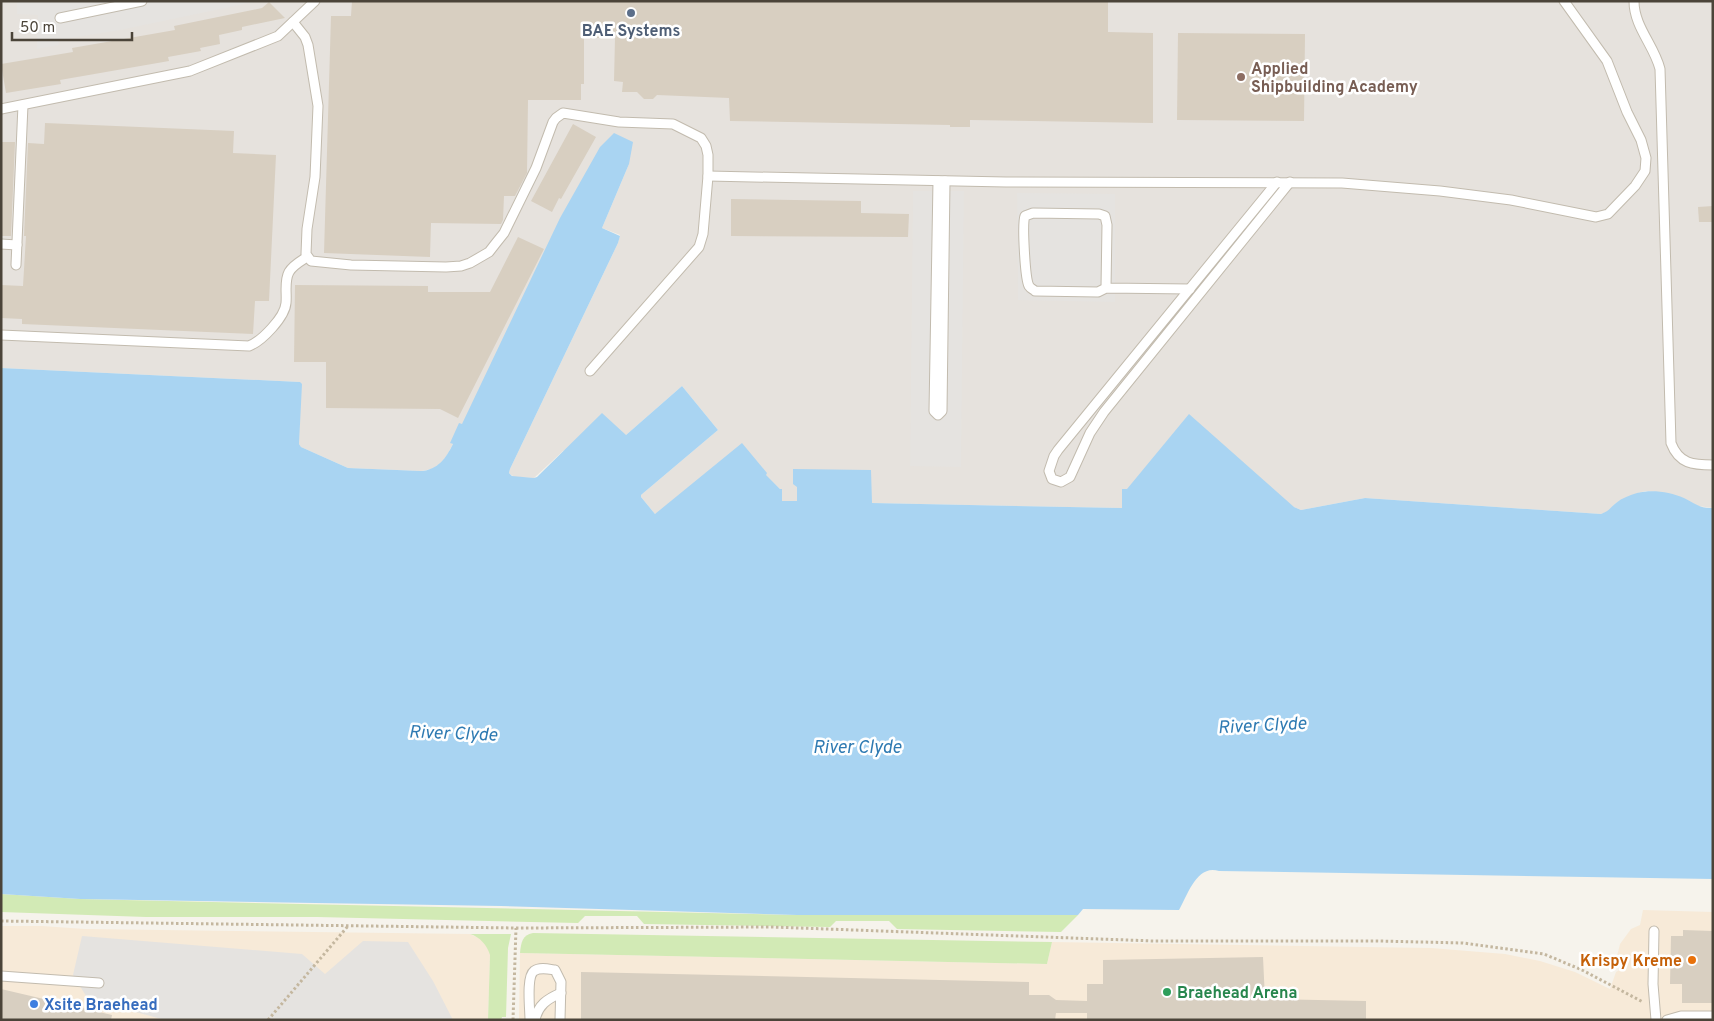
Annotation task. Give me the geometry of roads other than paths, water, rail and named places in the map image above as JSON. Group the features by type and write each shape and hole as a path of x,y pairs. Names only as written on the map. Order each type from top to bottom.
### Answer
{"lane":[{"path":"60,18 142,1"},
{"path":"1,109 190,71 278,36 315,1"},
{"path":"708,176 942,181 1371,184 1511,200 1596,217 1608,214 1623,199 1642,176 1646,167 1646,158 1641,140 1627,112 1607,61 1564,1"},
{"path":"1634,1 1636,20 1660,69 1671,444 1677,456 1684,461 1692,464 1713,465"},
{"path":"293,22 308,44 318,101 316,163 307,224 306,250 307,257 312,261 322,263 446,267 461,266 480,258 489,252 504,233 536,168 553,122 563,113 619,122 668,123 677,125 697,135 704,141 708,155 708,176 699,247 590,371"},
{"path":"16,265 23,105"},
{"path":"942,181 942,412 938,415 934,411 942,181"},
{"path":"1276,182 1058,450 1049,467 1049,474 1052,479 1061,482 1070,477 1090,433 1104,412 1290,182"},
{"path":"1106,288 1108,225 1105,216 1099,214 1032,213 1025,216 1023,226 1026,276 1029,286 1038,292 1098,292 1106,288 1190,290"},
{"path":"1,244 17,245"},
{"path":"1,335 249,346 257,342 282,315 286,303 288,276 294,267 307,257"},
{"path":"1654,931 1654,1008 1656,1020"},
{"path":"530,1020 529,979 534,972 543,968 555,970 561,982 560,1020"},
{"path":"1,976 100,983"},
{"path":"534,1020 537,1011 542,1005 560,993"},
{"path":"1667,1020 1681,1016 1713,1016"}],"water":[{"name":"River Clyde","path":"614,133 633,142 629,164 602,228 620,236 618,243 510,469 509,473 512,476 537,477 602,413 626,435 682,386 718,430 641,495 655,514 742,443 767,473 766,475 782,489 782,501 797,501 797,487 793,484 793,469 871,470 872,503 1122,508 1122,489 1127,489 1189,414 1294,507 1301,510 1365,498 1601,514 1608,511 1621,500 1637,493 1655,491 1679,496 1701,507 1713,508 1713,879 1211,870 1199,876 1194,882 1179,910 1083,909 1078,915 797,915 501,906 80,899 1,894 1,368 300,382 302,384 299,444 301,447 348,468 427,470 441,462 453,444 450,443 459,423 462,424 560,218 600,147"}],"place":[{"name":"BAE Systems","path":"631,13"},
{"name":"Applied Shipbuilding Academy","path":"1241,77"},
{"name":"Krispy Kreme","path":"1692,960"},
{"name":"Braehead Arena","path":"1167,992"},
{"name":"Xsite Braehead","path":"34,1004"}]}
